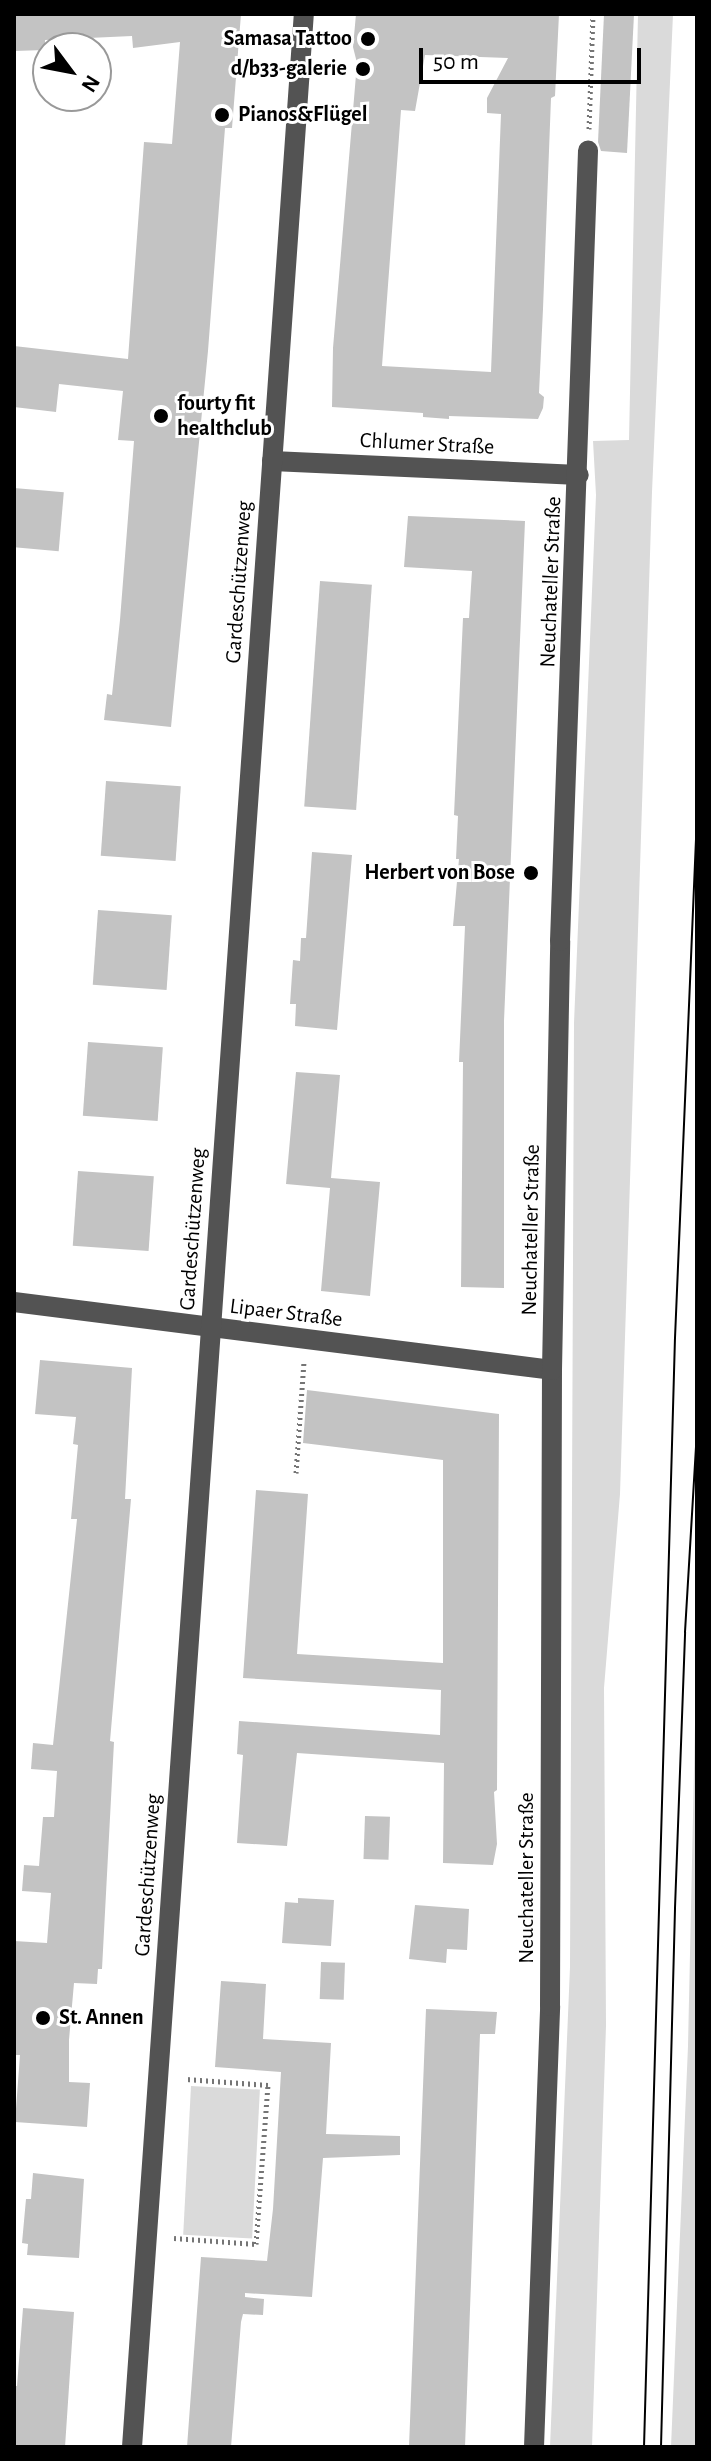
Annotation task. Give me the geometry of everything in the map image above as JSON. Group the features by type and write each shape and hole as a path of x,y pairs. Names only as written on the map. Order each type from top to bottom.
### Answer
{"street":[{"name":"Gardeschützenweg","path":"132,2447 304,14"},
{"name":"Neuchateller Straße","path":"534,2447 550,1995 552,1370 560,941 579,475 588,150"},
{"name":"Chlumer Straße","path":"272,461 579,475"},
{"name":"Lipaer Straße","path":"14,1302 552,1370"}],"path":[{"path":"588,150 593,14"},
{"path":"296,1473 304,1362"},
{"path":"174,2238 256,2244 265,2133 268,2085 186,2079"}],"shaded area":[{"path":"638,14 673,14 652,492 620,1494 604,1688 606,2026 592,2447 550,2447 570,1967 574,1023 596,495 593,441 629,440"},
{"path":"697,1631 697,2447 671,2447 688,2046"},
{"path":"191,2086 260,2090 252,2238 183,2235"}],"building":[{"path":"14,14 241,14 232,128 225,128 208,351 171,727 104,720 107,694 112,695 134,441 118,440 123,391 59,384 56,412 14,407 14,346 128,359 144,142 172,144 180,42 133,48 132,36 112,37 112,32 32,32 32,50 14,51"},
{"path":"356,14 559,14 555,96 551,98 539,393 544,397 538,419 449,416 449,419 423,417 423,413 332,407 333,348 357,63 353,47","holes":["425,55 508,58 487,98 487,113 501,114 491,372 382,366 401,110 415,111"]},
{"path":"604,14 634,14 627,153 601,151 598,142"},
{"path":"14,488 64,492 59,551 14,547"},
{"path":"408,516 525,521 504,1021 504,1288 461,1287 463,1062 459,1062 465,926 453,926 459,859 456,859 458,816 454,815 463,618 469,618 472,571 404,567"},
{"path":"320,581 372,585 356,810 304,806"},
{"path":"106,781 181,786 176,861 101,856"},
{"path":"312,852 352,855 337,1030 295,1026 296,1004 290,1004 293,960 300,961 301,938 306,938"},
{"path":"98,910 172,915 167,990 93,985"},
{"path":"88,1042 163,1047 158,1121 83,1116"},
{"path":"296,1072 340,1075 331,1178 380,1182 370,1296 321,1291 330,1188 286,1184"},
{"path":"78,1171 154,1176 149,1251 73,1246"},
{"path":"40,1360 132,1368 125,1499 131,1499 110,1741 114,1742 102,1969 98,1969 97,1984 74,1983 69,2040 69,2082 90,2083 87,2127 15,2122 20,2055 14,2055 14,1941 47,1943 51,1893 22,1891 24,1865 39,1866 43,1817 54,1817 57,1771 31,1769 33,1743 53,1745 77,1519 71,1519 78,1445 73,1444 76,1417 35,1414"},
{"path":"307,1390 499,1414 497,1790 494,1792 497,1844 493,1865 443,1863 444,1763 297,1753 287,1846 237,1843 243,1755 237,1754 239,1721 440,1735 441,1690 243,1678 256,1490 308,1494 297,1654 443,1663 443,1460 303,1443"},
{"path":"365,1816 390,1817 388,1860 363,1859"},
{"path":"298,1898 334,1900 331,1946 282,1943 285,1902 298,1903"},
{"path":"415,1905 469,1909 467,1950 447,1949 446,1963 409,1959"},
{"path":"321,1962 345,1963 344,2000 320,1999"},
{"path":"221,1981 266,1984 263,2039 331,2043 326,2134 400,2136 400,2155 323,2158 312,2297 245,2293 245,2297 264,2299 263,2315 243,2314 241,2322 231,2447 187,2447 201,2257 267,2261 273,2209 281,2072 215,2067"},
{"path":"426,2009 497,2012 495,2034 480,2034 465,2447 409,2447"},
{"path":"33,2173 84,2179 79,2258 27,2255 28,2244 22,2243 26,2199 31,2199"},
{"path":"23,2308 74,2312 65,2447 14,2447 14,2386 17,2386"}],"tram line":[{"path":"644,2447 675,1338 697,816"},
{"path":"661,2447 675,1908 685,1632 697,1428"}],"place":[{"name":"Samasa Tattoo","path":"368,39"},
{"name":"d/b33-galerie","path":"363,69"},
{"name":"Pianos&Flügel","path":"222,115"},
{"name":"fourty fit healthclub","path":"161,416"},
{"name":"Herbert von Bose","path":"531,873"},
{"name":"St. Annen","path":"43,2018"}]}
